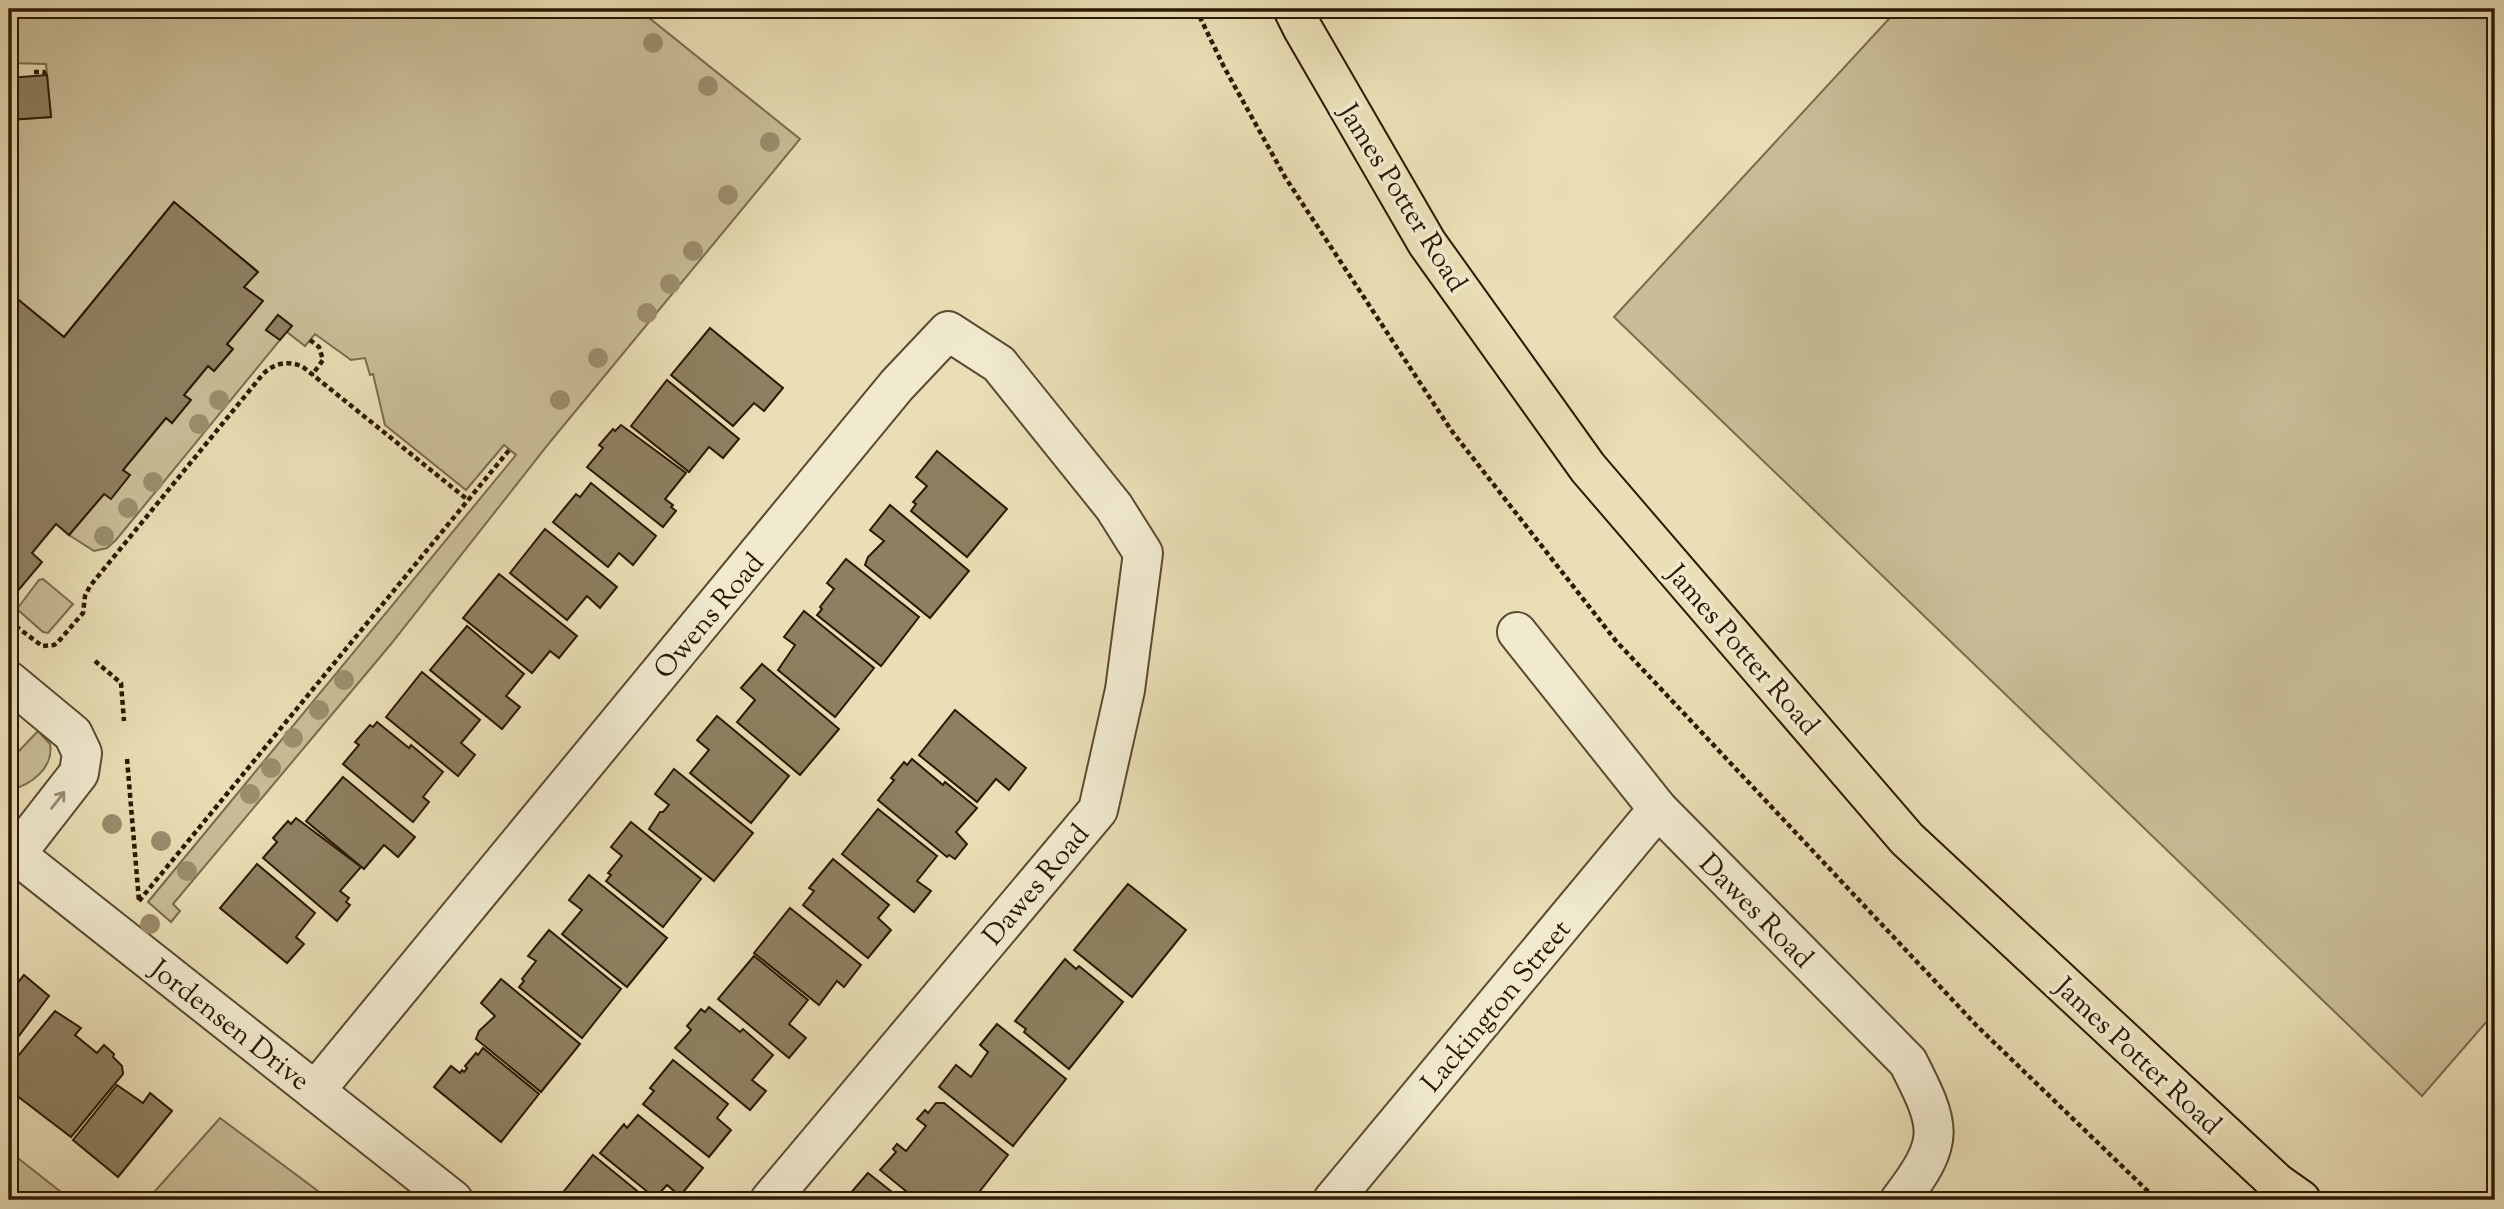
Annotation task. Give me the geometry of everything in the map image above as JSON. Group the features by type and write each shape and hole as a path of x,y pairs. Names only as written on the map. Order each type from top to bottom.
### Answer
{"main road":[{"name":"James Potter Road","path":"1293,9 1427,243 1588,468 1907,839 2277,1183 2301,1200"}],"street":[{"name":"Owens Road","path":"315,1091 897,385 948,331 999,364 1114,507"},
{"name":"Dawes Road","path":"770,1200 1098,810 1125,690 1143,553 1114,507"},
{"name":"Dawes Road","path":"1517,632 1658,809 1908,1062 1929,1104 1935,1129 1929,1156 1900,1200"},
{"path":"9,681 73,734 82,753 79,774 12,851"},
{"name":"Lackington Street","path":"1333,1200 1658,809"},
{"name":"Jordensen Drive","path":"12,851 453,1200"}],"path":[{"path":"1196,9 1224,67 1285,177 1451,430 1616,641 1977,1026 2157,1200"},
{"path":"34,72 44,72 45,75"},
{"path":"310,340 319,347 323,360 312,375"},
{"path":"9,621 42,646 58,642 83,613 85,596 90,586 262,374 274,366 296,364 312,375 468,500"},
{"path":"127,759 139,901 510,449"},
{"path":"95,661 121,683 124,720"}],"shaded area":[{"path":"9,9 638,9 800,139 550,442 391,644 173,904 180,911 171,922 148,902 516,455 504,445 466,490 385,425 373,374 370,375 365,358 351,360 315,334 305,346 287,332 292,326 278,315 266,330 280,340 116,540 107,548 94,551 69,535 104,494 129,475 123,470 166,418 172,423 187,398 184,395 208,366 214,371 232,349 227,344 262,301 244,287 257,271 174,202 64,337 9,292 9,120 51,117 46,64 9,63"},
{"path":"1898,9 2495,9 2495,1012 2422,1096 1614,317"},
{"path":"43,579 73,604 48,633 43,632 17,609 39,580"},
{"path":"38,731 50,744 45,768 33,780 10,790 9,746 18,752"},
{"path":"220,1118 330,1200 147,1200"},
{"path":"9,1151 71,1200 9,1200"}],"building":[{"path":"47,75 51,117 9,120 9,78"},
{"path":"174,202 258,272 244,287 263,301 227,344 233,349 214,371 208,366 184,395 191,400 172,423 166,418 123,470 130,475 111,499 104,494 69,535 56,524 32,553 42,562 11,599 9,292 64,337"},
{"path":"278,315 292,326 280,340 266,330"},
{"path":"710,328 783,388 764,411 754,403 733,426 671,375"},
{"path":"667,380 739,439 723,458 709,447 689,472 631,426"},
{"path":"621,425 686,473 665,499 676,511 663,527 587,467 603,448 599,445 613,429 615,431"},
{"path":"937,451 1007,509 967,557 911,511 916,504 913,502 927,486 916,477"},
{"path":"591,483 656,536 633,565 619,553 608,567 553,522 576,494 580,497"},
{"path":"890,505 969,571 930,618 865,565 868,557 884,541 870,530"},
{"path":"545,529 617,587 600,608 587,596 567,620 510,573"},
{"path":"846,559 919,617 881,666 817,615 834,589 827,583"},
{"path":"499,574 577,636 559,658 550,651 532,673 463,618"},
{"path":"804,611 874,668 835,717 778,670 795,645 784,637"},
{"path":"467,626 524,674 506,696 520,707 502,729 430,670"},
{"path":"762,664 839,729 800,775 737,722 755,700 741,688"},
{"path":"422,672 480,720 461,743 475,755 458,776 386,717"},
{"path":"955,710 1026,768 1009,790 996,779 977,802 919,755"},
{"path":"717,716 789,776 751,823 690,773 709,750 697,740"},
{"path":"377,722 409,748 411,745 443,772 423,797 429,802 413,822 343,764 359,745 355,742 370,725 373,727"},
{"path":"912,759 943,785 945,782 977,808 956,832 967,844 955,859 949,855 947,857 878,800 904,762 907,765"},
{"path":"674,769 753,833 714,881 649,829 660,812 669,805 655,794"},
{"path":"343,777 415,837 398,857 384,845 364,869 306,821"},
{"path":"878,809 937,856 917,881 931,891 914,912 842,854"},
{"path":"296,818 361,867 340,891 349,898 346,902 350,905 337,921 263,858 277,842 273,838 288,821 291,824"},
{"path":"631,822 701,879 663,927 606,881 611,875 608,873 622,856 611,847"},
{"path":"833,859 889,905 878,918 891,930 868,958 803,905 814,891 809,888"},
{"path":"257,864 315,913 296,937 304,944 287,963 220,908"},
{"path":"589,875 667,938 627,987 562,934 582,910 569,900"},
{"path":"1128,884 1186,930 1132,997 1074,950"},
{"path":"790,908 861,965 844,987 837,981 819,1005 754,953"},
{"path":"549,930 621,989 582,1038 519,987 536,961 528,956"},
{"path":"754,956 808,1000 789,1024 806,1038 789,1058 718,999"},
{"path":"1065,959 1076,969 1079,966 1123,1002 1069,1069 1024,1032 1026,1029 1015,1021"},
{"path":"24,975 49,996 9,1049 9,979 16,985"},
{"path":"501,979 580,1044 541,1092 476,1039 479,1031 495,1016 481,1003"},
{"path":"709,1007 740,1032 743,1029 773,1055 752,1080 766,1091 750,1110 675,1048 691,1030 687,1026 701,1009 705,1012"},
{"path":"55,1011 81,1028 75,1035 97,1053 104,1045 122,1066 123,1074 71,1137 16,1095 18,1092 9,1085 9,1067"},
{"path":"997,1024 1066,1079 1013,1146 939,1087 956,1065 971,1077 988,1052 980,1045"},
{"path":"483,1048 539,1094 501,1142 434,1087 451,1066 460,1073 462,1070 464,1072 467,1068 465,1066"},
{"path":"673,1060 728,1104 717,1118 731,1130 709,1157 643,1104 654,1091 650,1088"},
{"path":"117,1085 143,1103 150,1093 172,1111 118,1177 73,1140"},
{"path":"936,1103 944,1103 1008,1155 973,1200 917,1200 880,1170 896,1152 893,1149 897,1144 906,1151 926,1126 917,1119 925,1110 928,1113"},
{"path":"638,1115 703,1168 680,1196 667,1185 655,1198 600,1153 624,1124 627,1128"},
{"path":"593,1155 647,1199 557,1200"},
{"path":"868,1173 902,1200 854,1200 848,1196"}]}
